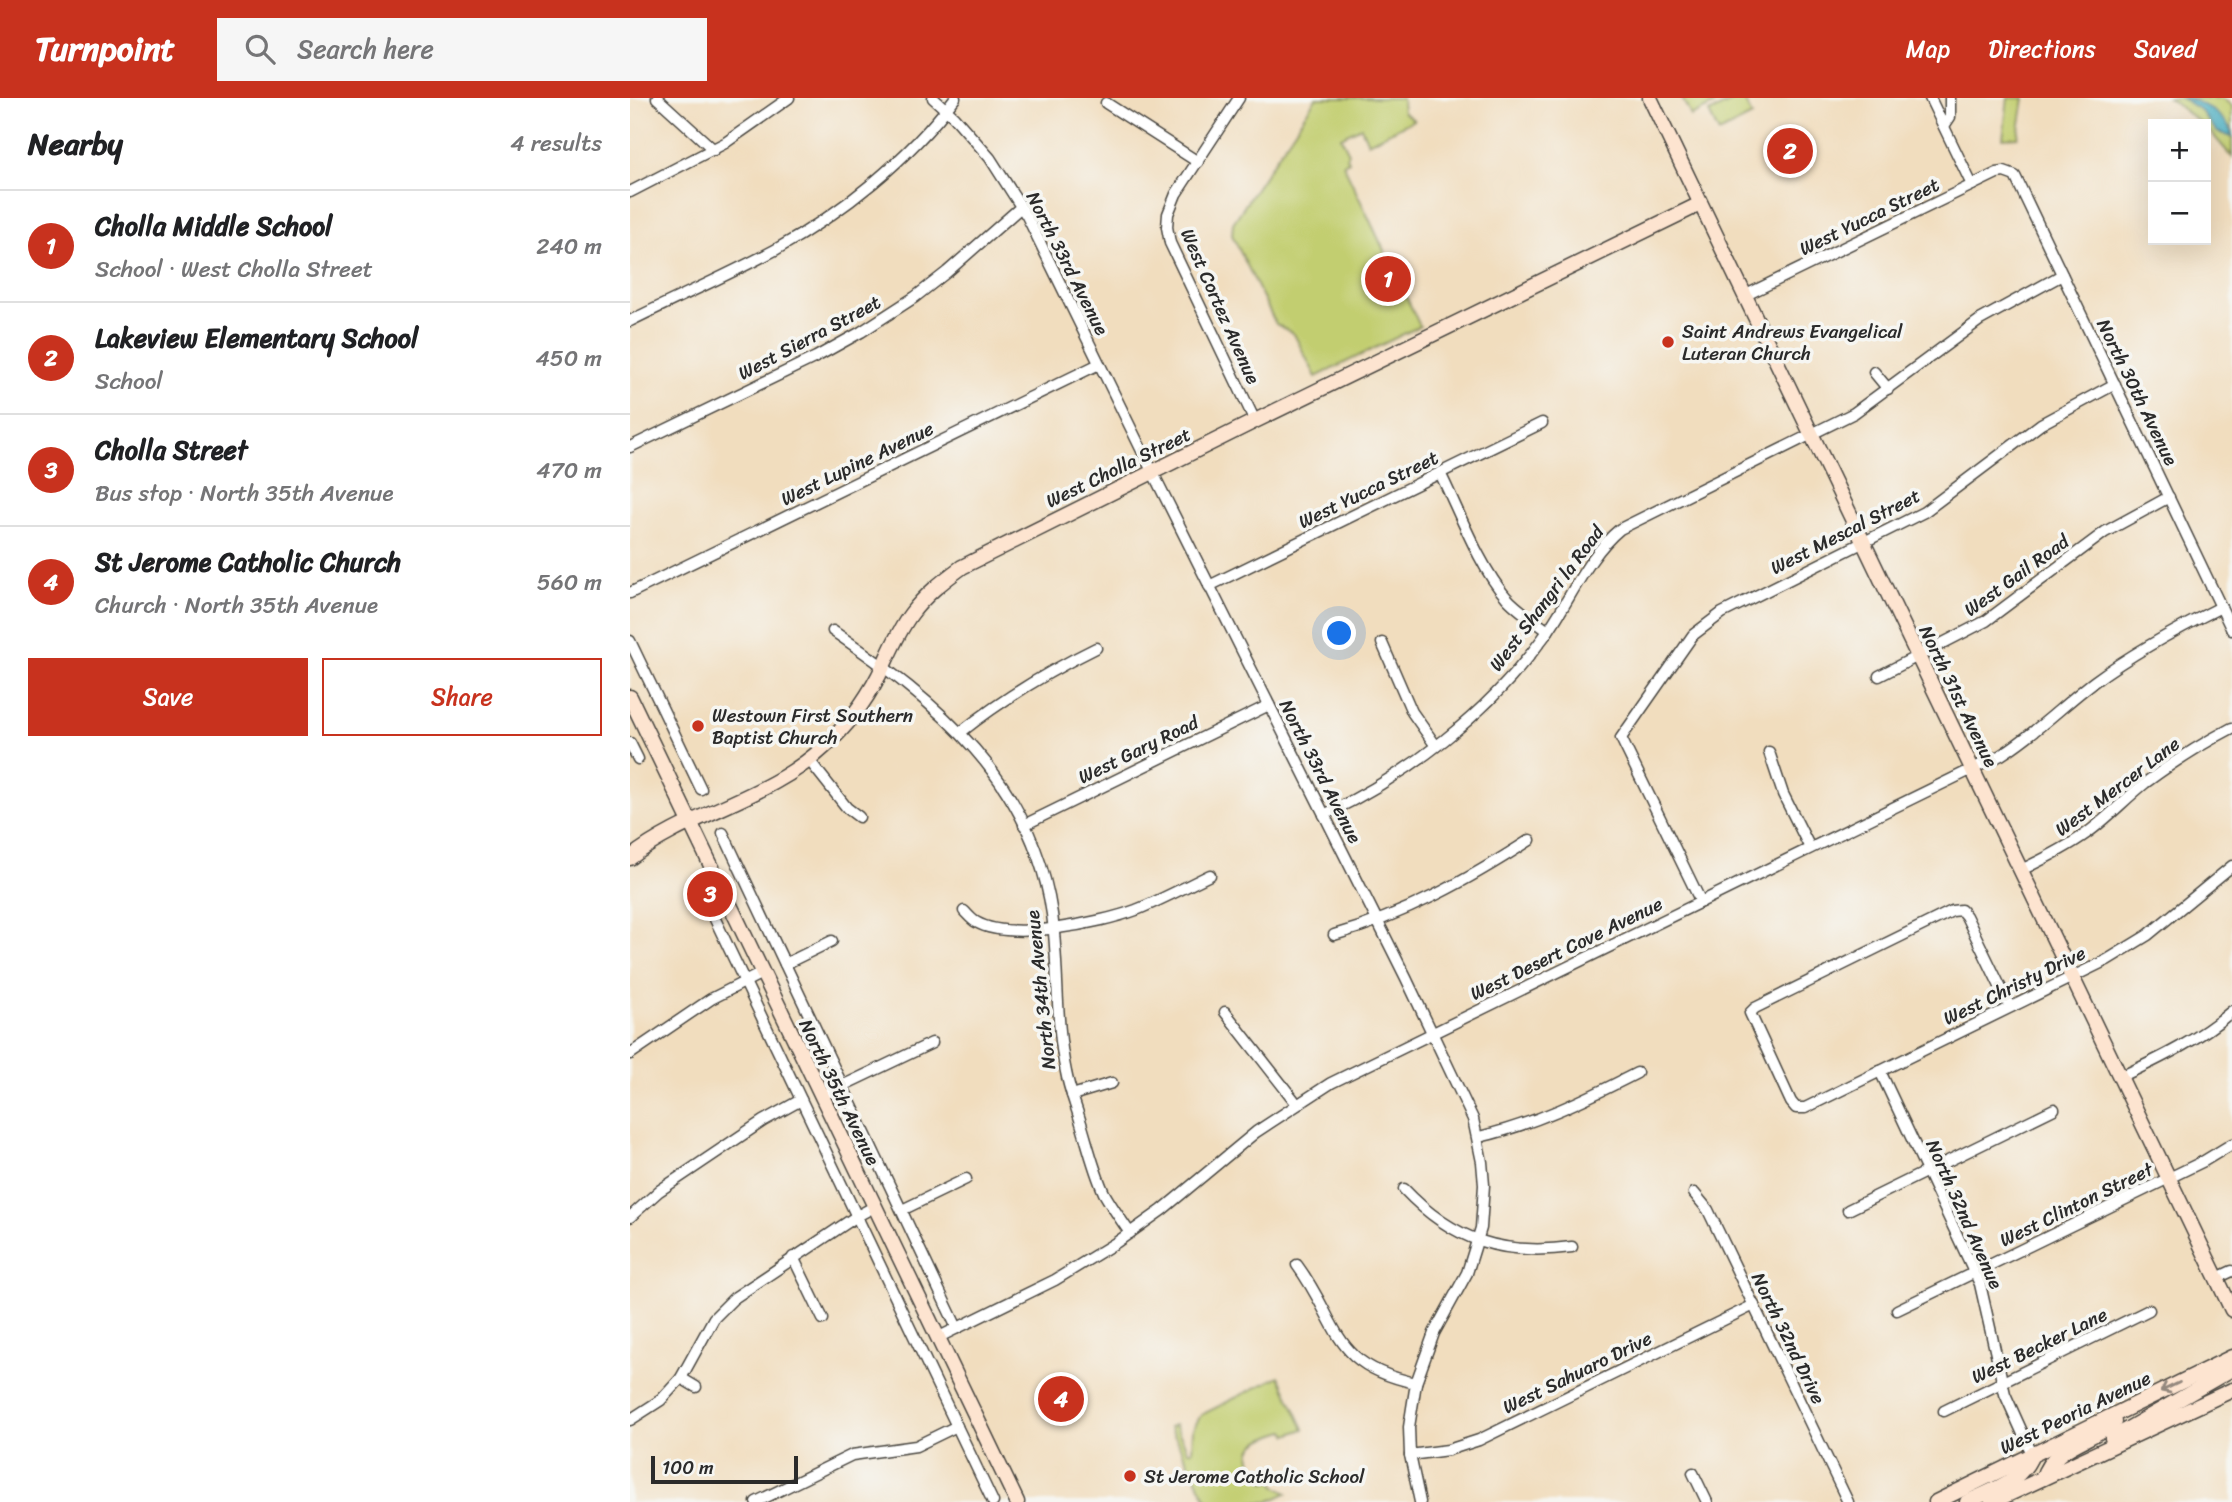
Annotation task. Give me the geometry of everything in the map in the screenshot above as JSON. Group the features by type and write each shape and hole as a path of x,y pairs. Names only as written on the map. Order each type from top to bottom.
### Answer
{"street":[{"path":"657,98 714,150"},
{"path":"630,192 714,150 789,98"},
{"name":"North 33rd Avenue","path":"933,98 990,158 1021,206 1433,1032 1467,1103 1479,1137 1484,1185 1478,1241 1467,1273 1434,1333 1416,1383 1409,1427 1410,1455 1420,1502"},
{"path":"630,321 776,249 843,206 891,166 955,98"},
{"name":"West Cortez Avenue","path":"1239,98 1176,194 1168,214 1167,227 1170,243 1255,421"},
{"name":"North 31st Avenue","path":"1650,98 2232,1310"},
{"path":"1930,98 1972,185"},
{"path":"1944,126 1950,117 1950,98"},
{"path":"1106,103 1198,162"},
{"name":"West Yucca Street","path":"1746,295 1997,173 2009,173"},
{"name":"North 30th Avenue","path":"2009,173 2018,180 2232,630"},
{"name":"West Cholla Street","path":"630,858 649,845 774,782 809,760 834,738 862,703 912,613 937,585 962,567 1700,204"},
{"name":"West Sierra Street","path":"630,447 816,357 861,332 915,297 947,272 1021,206"},
{"name":"West Shangri la Road","path":"1324,815 1405,770 1486,703 1548,631 1601,548 1620,529 1854,413 1980,320 2062,275"},
{"name":"West Lupine Avenue","path":"630,593 1099,364"},
{"path":"1874,372 1888,390"},
{"name":"West Mescal Street","path":"1701,902 1621,738 1693,635 1722,612 1924,512 2041,424 2115,384"},
{"name":"West Yucca Street","path":"1209,586 1542,423"},
{"path":"1440,473 1501,592 1548,631"},
{"name":"West Gail Road","path":"1879,676 1986,621 2105,532 2169,497"},
{"name":"West Desert Cove Avenue","path":"937,1338 1055,1280 1130,1233 1162,1210 1232,1150 1297,1104 1358,1068 1973,769 2016,746 2059,709 2130,656 2221,607"},
{"name":"North 34th Avenue","path":"833,631 940,712 961,732 998,778 1024,825 1037,858 1052,913 1064,1060 1072,1095 1103,1190 1130,1233"},
{"path":"630,641 701,789"},
{"path":"1382,643 1412,712 1436,746"},
{"path":"961,732 1030,682 1096,648"},
{"name":"North 35th Avenue","path":"630,697 1017,1502"},
{"name":"West Gary Road","path":"1024,825 1269,705"},
{"name":"West Mercer Lane","path":"2021,870 2058,852 2089,831 2144,784 2187,754 2232,728"},
{"path":"630,743 638,759"},
{"path":"1769,752 1783,794 1810,848"},
{"path":"809,760 847,808 859,817"},
{"name":"North 35th Avenue","path":"723,833 957,1328"},
{"path":"1334,935 1378,922 1460,883 1530,840"},
{"name":"West Christy Drive","path":"2010,1007 1961,910 1952,911 1755,1008 1750,1013 1785,1091 1796,1108 1805,1108 2107,960 2148,935 2232,866"},
{"path":"964,911 975,922 1007,930 1092,923 1136,910 1210,875"},
{"name":"North 35th Avenue","path":"703,894 993,1502"},
{"path":"785,964 832,941"},
{"path":"630,1054 711,999 762,974"},
{"path":"2120,1077 2175,1049 2232,1011"},
{"path":"1225,1012 1297,1104"},
{"path":"821,1096 932,1043"},
{"name":"North 32nd Avenue","path":"1880,1071 1976,1272 1987,1307 2002,1382 2012,1413 2032,1454"},
{"path":"1479,1137 1522,1126 1557,1113 1637,1073"},
{"path":"1072,1095 1112,1083"},
{"path":"630,1217 659,1191 763,1121 802,1100"},
{"path":"1848,1210 2054,1109"},
{"name":"West Clinton Street","path":"1897,1310 2169,1178 2232,1144"},
{"path":"902,1210 966,1179"},
{"path":"1404,1189 1445,1225 1478,1241 1508,1249 1572,1247"},
{"name":"North 32nd Drive","path":"1694,1193 1708,1210 1848,1502"},
{"path":"630,1420 661,1400 681,1378 713,1318 734,1298 793,1257 874,1207"},
{"path":"793,1257 822,1319"},
{"path":"1297,1265 1311,1284 1338,1338 1354,1356 1386,1376 1416,1383"},
{"path":"2217,1278 2232,1271"},
{"name":"West Sahuaro Drive","path":"1410,1455 1448,1450 1479,1440 1754,1305"},
{"name":"West Becker Lane","path":"1944,1411 2149,1310"},
{"name":"West Peoria Avenue","path":"1936,1502 2232,1357"},
{"path":"2195,1374 2232,1367"},
{"path":"2093,1455 2127,1428 2232,1367"},
{"path":"681,1378 696,1387"},
{"path":"1992,1502 2232,1390"},
{"path":"2043,1478 2047,1465 2055,1456 2107,1427 2127,1408"},
{"path":"756,1502 852,1455 916,1446 957,1426"},
{"path":"1967,1502 2019,1476 2028,1466 2032,1454"},
{"path":"1693,1473 1707,1502"}],"green space":[{"path":"1316,98 1402,98 1403,112 1414,120 1368,143 1361,127 1341,137 1349,153 1349,161 1343,164 1420,326 1316,377 1294,334 1276,324 1232,235 1233,223"},
{"path":"1682,98 1727,98 1691,116"},
{"path":"1743,98 1752,116 1719,133 1709,113"},
{"path":"2008,98 2024,98 2018,137 2003,138"},
{"path":"2168,98 2222,98 2232,106 2232,157 2211,133 2211,119 2195,119"},
{"path":"1279,1376 1304,1429 1288,1435 1285,1431 1264,1439 1252,1448 1250,1454 1256,1471 1265,1482 1272,1480 1287,1493 1268,1502 1208,1502 1170,1427 1175,1425 1188,1451 1192,1451 1193,1429 1201,1415"}],"water":[{"path":"2181,98 2196,102 2220,117 2232,137 2217,132 2211,124 2211,119 2207,119 2200,110"}],"place":[{"name":"Lakeview Elementary School","path":"1790,151"},
{"name":"Cholla Middle School","path":"1388,279"},
{"name":"Saint Andrews Evangelical Luteran Church","path":"1668,342"},
{"name":"Westown First Southern Baptist Church","path":"698,726"},
{"name":"Cholla Street","path":"710,894"},
{"name":"St Jerome Catholic Church","path":"1061,1399"},
{"name":"St Jerome Catholic School","path":"1130,1476"}]}
